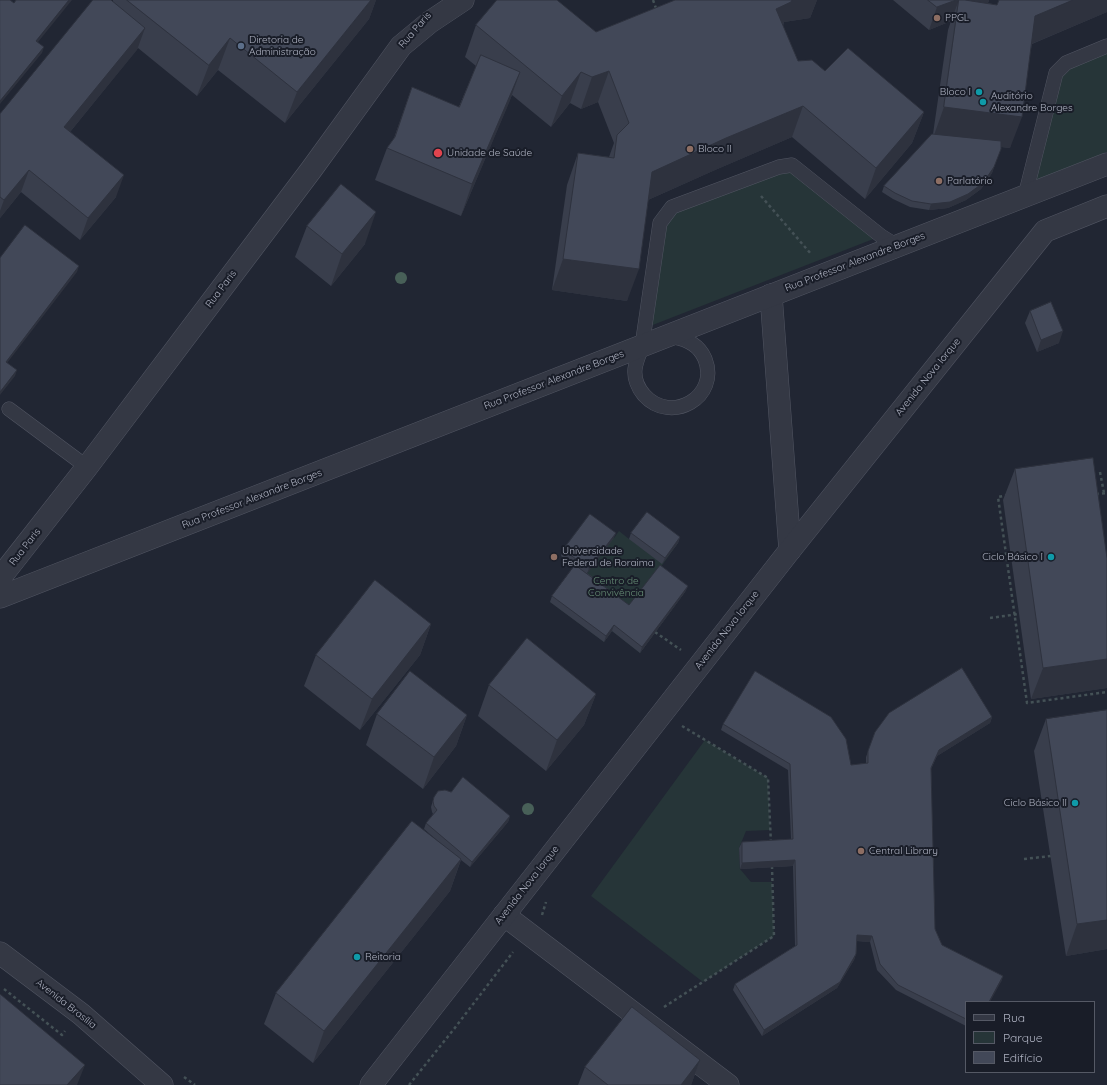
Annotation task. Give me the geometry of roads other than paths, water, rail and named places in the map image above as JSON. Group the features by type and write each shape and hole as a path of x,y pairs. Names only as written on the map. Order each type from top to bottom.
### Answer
{"street":[{"name":"Rua Paris","path":"0,578 87,468 311,170 401,46 441,0"},
{"path":"401,46 430,22 463,0"},
{"name":"Rua Professor Alexandre Borges","path":"0,597 1107,164"},
{"name":"Avenida Nova Iorque","path":"371,1085 790,550 1045,231 1107,206"},
{"path":"771,295 790,550"},
{"path":"504,915 728,1085"},
{"name":"Avenida Brasília","path":"0,953 81,1014 129,1058 162,1085"},
{"name":"Avenida Brasília","path":"129,1058 151,1085"}],"lane":[{"path":"1025,196 1056,73 1066,63 1107,46"},
{"path":"642,346 674,337 685,339 695,345 702,354 708,375 705,386 699,396 690,403 680,407 669,408 658,406 648,400 641,392 636,381 635,370 642,346 660,223 672,207 779,166 792,166 881,236 897,246"},
{"path":"9,410 87,468"}],"place":[{"name":"PPGL","path":"937,18"},
{"name":"Diretoria de Administração","path":"241,46"},
{"name":"Bloco I","path":"979,92"},
{"name":"Auditório Alexandre Borges","path":"983,102"},
{"name":"Bloco II","path":"690,149"},
{"name":"Unidade de Saúde","path":"438,153"},
{"name":"Parlatório","path":"939,181"},
{"name":"Universidade Federal de Roraima","path":"554,557"},
{"name":"Ciclo Básico I","path":"1051,557"},
{"name":"Ciclo Básico II","path":"1075,803"},
{"name":"Central Library","path":"861,851"},
{"name":"Reitoria","path":"357,957"}],"park label":[{"name":"Centro de Convivência","path":"616,586"}]}
